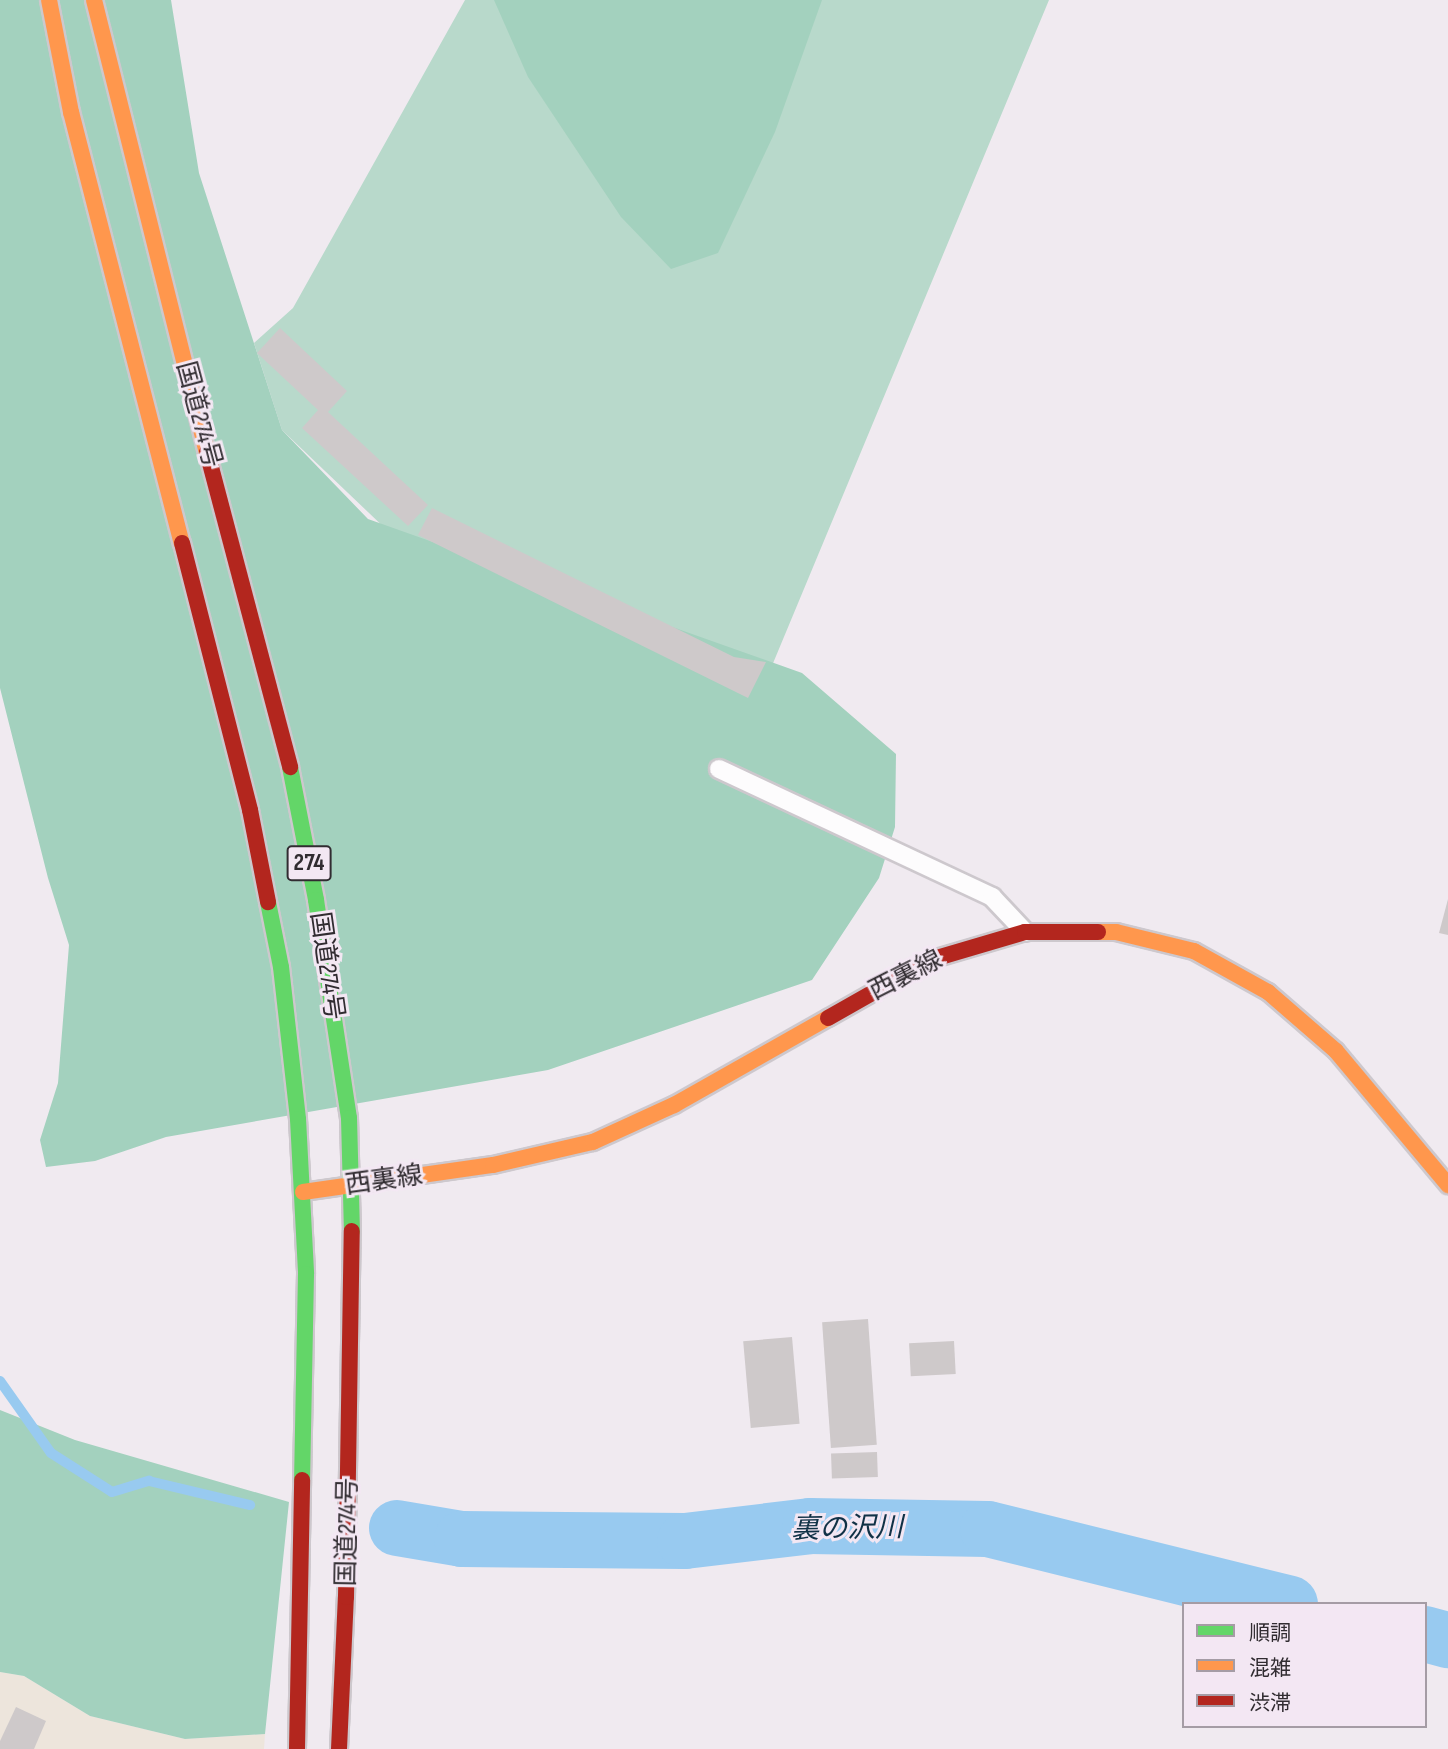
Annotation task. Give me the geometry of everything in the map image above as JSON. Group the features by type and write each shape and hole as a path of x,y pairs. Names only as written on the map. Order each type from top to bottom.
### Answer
{"main road":[{"name":"国道274号","path":"49,0 71,113 250,810 281,967 303,1192 306,1274 297,1749"},
{"name":"国道274号","path":"94,0 154,248 296,791 316,900 349,1118 351,1186 347,1583 339,1749"},
{"name":"西裏線","path":"303,1192 493,1165 593,1142 674,1105 930,960 1025,932 1115,932 1194,951 1268,992 1336,1051 1448,1185"}],"lane":[{"path":"719,769 992,897 1025,932"}],"shaded area":[{"path":"0,1672 24,1676 90,1716 185,1739 265,1734 264,1749 0,1749"}],"green space":[{"path":"0,0 171,0 199,173 282,430 368,519 802,673 896,754 895,827 879,878 812,980 548,1070 166,1137 95,1161 46,1167 40,1140 58,1083 69,945 48,878 0,688"},
{"path":"465,0 1049,0 754,709 412,554 282,430 254,343 293,308"},
{"path":"494,0 822,0 775,132 718,253 671,269 621,217 528,77"},
{"path":"0,1410 75,1440 289,1502 265,1734 185,1739 90,1716 24,1676 0,1672"}],"building":[{"path":"280,328 347,391 328,412 428,505 408,526 302,428 318,410 257,353"},
{"path":"432,508 734,657 766,662 748,698 418,535"},
{"path":"1448,899 1448,935 1439,933"},
{"path":"868,1319 877,1445 831,1448 822,1322"},
{"path":"792,1337 800,1424 751,1428 743,1341"},
{"path":"954,1341 956,1374 911,1376 909,1343"},
{"path":"877,1452 878,1477 832,1479 831,1454"},
{"path":"16,1707 46,1721 34,1749 0,1749 0,1741"}],"waterway":[{"name":"裏の沢川","path":"0,1381 51,1453 112,1492 149,1481 250,1505"},
{"name":"裏の沢川","path":"397,1528 462,1539 685,1541 810,1526 988,1529 1282,1602"},
{"name":"裏の沢川","path":"1427,1635 1448,1640"}],"traffic: fast":[{"path":"290,767 316,900 349,1118 352,1231"},
{"path":"268,902 281,967 298,1119 306,1274 302,1480"}],"traffic: slow":[{"path":"49,0 71,112 182,543"},
{"path":"94,0 207,452"},
{"path":"1098,932 1116,932 1194,951 1268,992 1336,1051 1448,1185"},
{"path":"303,1192 493,1165 593,1142 674,1105 828,1018"}],"traffic: jam":[{"path":"207,452 290,767"},
{"path":"182,543 250,810 268,902"},
{"path":"828,1018 930,960 1025,932 1098,932"},
{"path":"339,1749 346,1597 352,1231"},
{"path":"297,1749 302,1480"}]}
